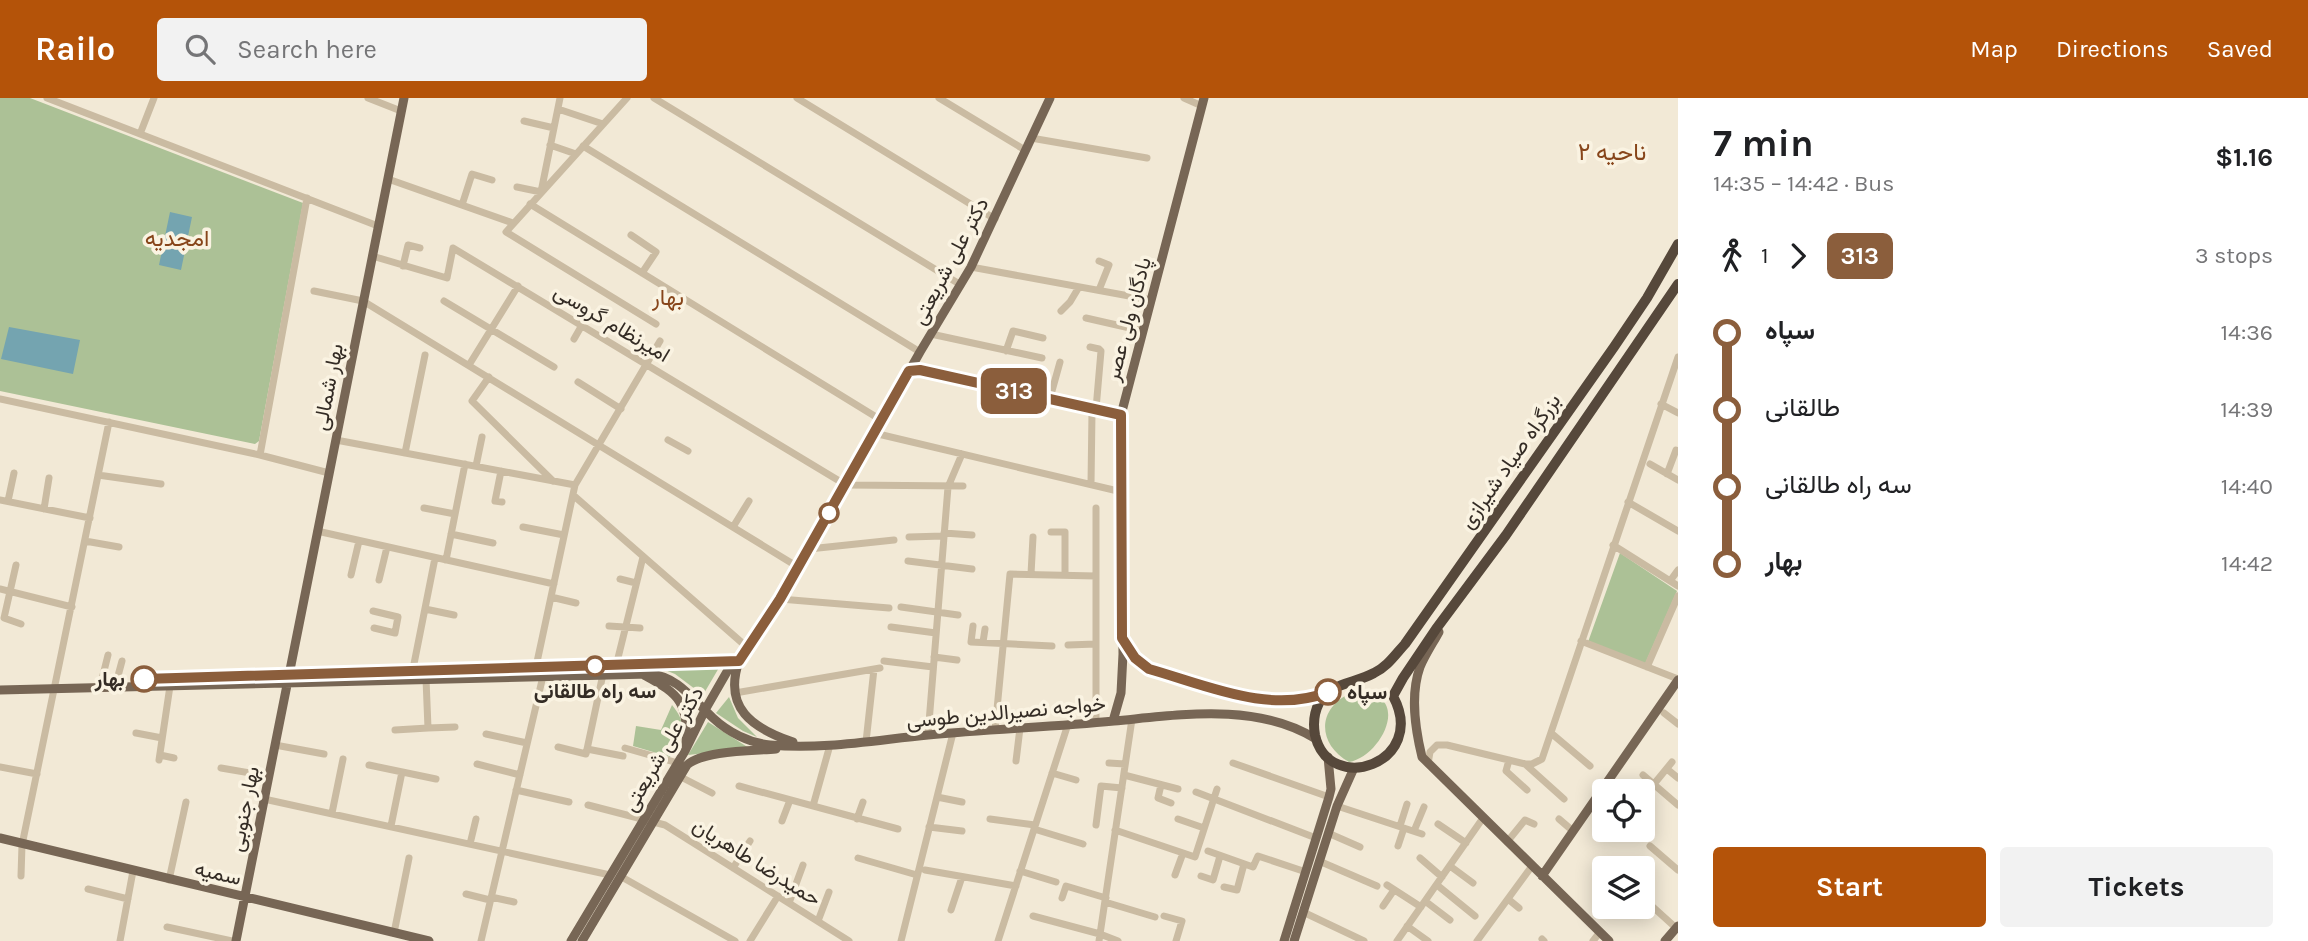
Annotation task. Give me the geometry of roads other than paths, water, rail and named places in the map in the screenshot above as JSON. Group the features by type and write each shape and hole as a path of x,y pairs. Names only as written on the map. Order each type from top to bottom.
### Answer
{"highway":[{"name":"بزرگراه صیاد شیرازی","path":"1328,692 1384,667 1405,644 1614,347 1678,244"},
{"name":"بزرگراه صیاد شیرازی","path":"1354,768 1367,767 1389,755 1401,732 1401,718 1393,696 1403,678 1678,286"},
{"path":"1328,692 1315,714 1316,739 1328,757 1340,765 1354,768"}],"main road":[{"name":"بهار شمالی","path":"287,683 404,98"},
{"name":"دکتر علی شریعتی","path":"571,941 648,820 728,670 739,661 780,599 909,371 961,285 995,219 1050,98"},
{"name":"پادگان ولی عصر","path":"1113,721 1121,693 1121,415 1203,102"},
{"path":"1453,608 1421,666 1414,690 1422,757 1609,941"},
{"path":"1122,638 1135,658 1149,669 1254,699 1293,701 1328,692"},
{"path":"739,661 735,693 741,710 755,725 770,734 805,747"},
{"path":"643,674 666,687 680,699 686,715 685,751"},
{"name":"خواجه نصیرالدین طوسی","path":"0,690 643,674 663,676 674,681 723,727 753,741 770,745 805,747 1132,719 1232,715 1272,720 1316,739"},
{"path":"1542,876 1678,680"},
{"name":"بهار جنوبی","path":"234,941 287,683"},
{"name":"دکتر علی شریعتی","path":"648,820 687,765 698,758 805,747"},
{"path":"1284,941 1331,789 1328,757"},
{"path":"1294,941 1337,806 1354,768"},
{"name":"سمیه","path":"0,838 429,941"},
{"name":"دکتر علی شریعتی","path":"584,940 615,875"},
{"path":"1665,941 1677,927"}],"street":[{"path":"47,98 378,226"},
{"path":"69,107 73,98"},
{"path":"140,134 154,98"},
{"path":"368,98 401,111"},
{"path":"541,192 560,98"},
{"path":"627,98 506,232 656,324"},
{"path":"653,98 961,285"},
{"path":"797,98 995,219"},
{"path":"939,98 1025,150"},
{"path":"1184,98 1203,102"},
{"path":"558,108 603,124"},
{"path":"524,121 554,128"},
{"path":"1031,138 1147,158"},
{"path":"550,145 576,154"},
{"path":"583,146 920,352"},
{"path":"462,205 472,174 492,180"},
{"path":"388,179 513,223"},
{"path":"517,187 541,192"},
{"path":"260,455 307,198"},
{"path":"530,204 881,420"},
{"path":"631,236 656,251 642,273"},
{"path":"403,266 408,245 420,248"},
{"name":"امیرنظام گروسی","path":"372,256 447,278 453,248 846,485"},
{"path":"1099,261 1109,265 1099,290"},
{"path":"971,267 1151,300"},
{"path":"469,365 519,286"},
{"path":"1061,311 1070,303 1079,287"},
{"path":"313,291 363,301 798,567"},
{"path":"444,301 554,367"},
{"path":"1086,318 1143,331"},
{"path":"574,339 582,325"},
{"path":"1006,351 1013,331 1043,338"},
{"path":"931,334 1042,358"},
{"path":"481,941 527,743 551,597 575,485 660,341"},
{"path":"1090,347 1101,351 1093,410 1091,484"},
{"path":"405,453 425,355"},
{"path":"1428,764 1430,752 1437,745 1447,745 1525,764 1542,759 1677,361"},
{"path":"1050,398 1060,362"},
{"path":"909,371 926,371 1121,415"},
{"path":"489,377 472,401 553,481"},
{"path":"578,382 621,409"},
{"path":"0,399 260,455 329,473"},
{"path":"1661,404 1678,413"},
{"path":"22,876 22,845 109,422"},
{"path":"874,433 1122,492"},
{"path":"476,466 482,437"},
{"path":"336,440 575,485"},
{"path":"668,440 688,451"},
{"path":"1667,474 1676,450"},
{"path":"928,735 948,487 962,454"},
{"path":"446,560 465,464"},
{"path":"1650,464 1678,480"},
{"path":"501,471 495,501 502,502"},
{"path":"14,472 4,501 90,518"},
{"path":"98,475 161,484"},
{"path":"44,509 49,478"},
{"path":"846,485 963,486"},
{"path":"573,495 748,648"},
{"path":"733,527 750,501"},
{"path":"1628,502 1678,531"},
{"path":"425,508 455,513"},
{"path":"1096,508 1096,722"},
{"path":"523,527 564,536"},
{"path":"317,531 554,584"},
{"path":"1051,532 1065,532 1065,575"},
{"path":"451,534 492,543"},
{"path":"909,537 972,535"},
{"path":"1031,575 1033,537"},
{"path":"809,549 894,540"},
{"path":"85,541 119,547"},
{"path":"351,575 359,541"},
{"path":"1614,545 1678,586"},
{"path":"379,580 387,547"},
{"path":"614,674 643,556"},
{"path":"411,680 435,558"},
{"path":"908,561 972,569"},
{"path":"16,565 4,618 22,624"},
{"path":"1670,582 1678,570"},
{"path":"995,730 1010,574 1096,576"},
{"path":"620,579 636,583"},
{"path":"0,589 72,607"},
{"path":"1647,667 1678,596"},
{"path":"551,597 576,603"},
{"path":"780,599 889,608"},
{"path":"901,607 958,615"},
{"path":"425,609 454,615"},
{"path":"373,611 398,617 394,633 374,628"},
{"path":"609,626 640,628"},
{"path":"973,626 971,642 1052,646"},
{"path":"891,627 936,633"},
{"path":"984,642 985,629"},
{"path":"1581,641 1678,680"},
{"path":"1068,645 1096,644"},
{"path":"100,687 108,655"},
{"path":"934,657 957,660"},
{"path":"115,687 122,661"},
{"path":"735,693 879,666 933,667"},
{"path":"866,742 879,666"},
{"path":"558,747 586,754 603,674"},
{"path":"426,679 428,728"},
{"path":"170,686 159,757 174,758"},
{"path":"1664,713 1678,724"},
{"path":"1100,937 1132,719"},
{"path":"998,941 1068,724"},
{"path":"395,730 455,727"},
{"path":"1016,761 1020,728"},
{"path":"136,733 162,738"},
{"path":"901,941 953,733"},
{"path":"1551,733 1590,766"},
{"path":"486,734 527,743"},
{"path":"275,745 324,754"},
{"path":"813,806 830,745"},
{"path":"625,748 678,763"},
{"path":"587,749 623,757"},
{"path":"332,813 343,759"},
{"path":"1509,760 1506,771 1527,790"},
{"path":"1109,763 1125,764"},
{"path":"1233,763 1329,797"},
{"path":"477,764 520,775"},
{"path":"1525,764 1564,799"},
{"path":"369,765 436,779"},
{"path":"0,766 37,774"},
{"path":"1655,783 1669,766 1678,778"},
{"path":"221,768 268,776"},
{"path":"391,827 402,772"},
{"path":"1052,773 1076,780"},
{"path":"1124,775 1178,789"},
{"path":"1643,775 1648,779"},
{"path":"679,776 712,793"},
{"path":"1161,785 1158,798 1171,803"},
{"path":"1655,785 1678,805"},
{"path":"739,786 898,829"},
{"path":"1096,825 1101,786 1122,788"},
{"path":"1115,830 1195,857 1217,789"},
{"path":"516,790 569,802"},
{"path":"1196,792 1316,838"},
{"path":"937,797 962,802"},
{"path":"264,799 615,875 736,941"},
{"path":"782,821 790,800"},
{"path":"169,880 186,802"},
{"path":"857,819 863,802"},
{"path":"1398,846 1407,804"},
{"name":"حمیدرضا طاهریان","path":"588,805 665,825 849,941"},
{"path":"1337,806 1418,832 1423,807"},
{"path":"1397,941 1483,818"},
{"path":"470,844 476,819"},
{"path":"990,819 1035,827 1083,844"},
{"path":"1178,819 1204,828"},
{"path":"1559,819 1573,831"},
{"path":"1507,842 1525,820 1534,824"},
{"path":"1438,824 1466,843"},
{"path":"929,827 962,831"},
{"path":"1328,832 1360,847"},
{"path":"733,868 750,841"},
{"path":"1650,846 1678,870"},
{"path":"1208,851 1253,867 1258,856 1306,872"},
{"path":"1175,875 1183,853"},
{"path":"1201,876 1213,880 1220,856"},
{"path":"394,933 409,858"},
{"path":"858,858 917,875"},
{"path":"1420,858 1442,877"},
{"path":"1319,861 1377,886"},
{"path":"1224,887 1237,890 1244,864"},
{"path":"789,903 803,865"},
{"path":"1450,866 1473,883"},
{"path":"1477,941 1532,866"},
{"path":"925,870 1016,886"},
{"path":"120,941 133,871"},
{"path":"1020,871 1056,882"},
{"path":"951,910 962,877"},
{"path":"1437,885 1475,916"},
{"path":"1062,898 1066,886 1155,917"},
{"path":"88,888 128,899"},
{"path":"1382,906 1390,888 1450,920"},
{"path":"818,921 829,892"},
{"path":"466,894 514,902"},
{"path":"750,941 778,896"},
{"path":"1508,899 1519,908"},
{"path":"1655,908 1677,927"},
{"path":"1303,912 1364,941"},
{"path":"1033,916 1118,941"},
{"path":"1164,916 1182,921 1176,941"},
{"path":"167,926 234,941"},
{"path":"1407,926 1427,941"},
{"path":"1593,941 1600,932"}],"water":[{"path":"170,212 192,217 181,270 159,265"},
{"path":"9,327 80,340 73,374 1,359"}],"place":[{"name":"سه راه طالقانی","path":"595,666"},
{"name":"بهار","path":"144,679"},
{"name":"سپاه","path":"1328,692"}],"district":[{"name":"ناحیه ۲","path":"1612,152"},
{"name":"امجدیه","path":"177,238"},
{"name":"بهار","path":"668,297"}]}
